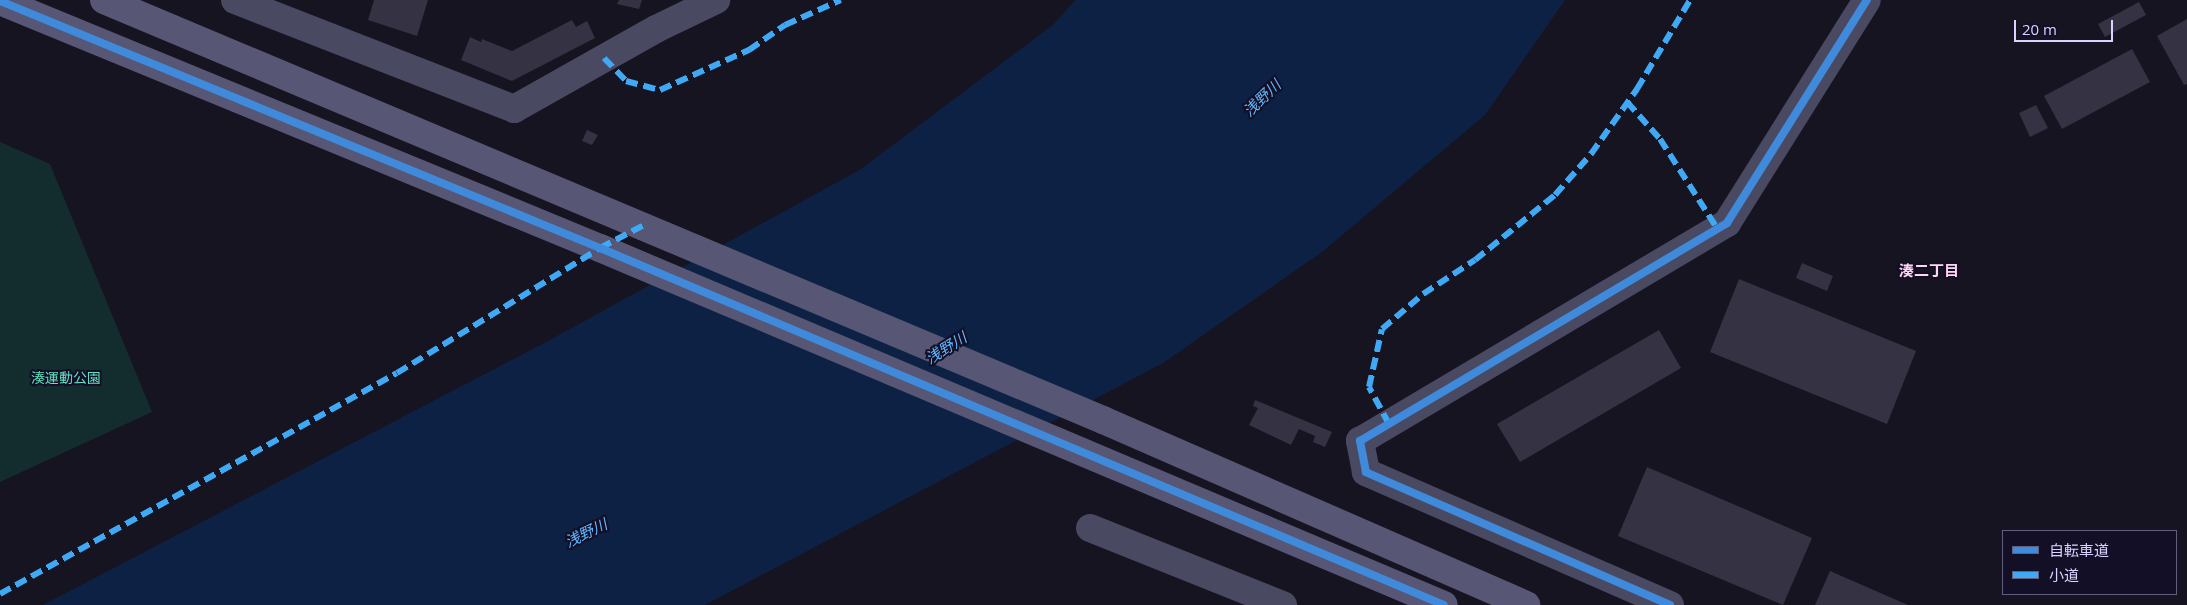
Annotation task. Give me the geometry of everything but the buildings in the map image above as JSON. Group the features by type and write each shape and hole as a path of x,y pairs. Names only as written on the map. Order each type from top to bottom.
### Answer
{"street":[{"path":"104,0 660,232 1103,420 1526,605"},
{"path":"235,0 514,109 656,30 716,0"},
{"path":"1670,605 1366,472 1360,441 1726,223 1867,0"},
{"path":"0,2 626,259 1444,605"},
{"path":"1090,528 1283,605"}],"green space":[{"name":"湊運動公園","path":"0,142 50,164 152,412 0,482"}],"water":[{"name":"浅野川","path":"1075,0 1565,0 1485,115 1322,252 1163,363 705,605 43,605 548,341 861,169 1054,24"}],"marked path":[{"path":"604,58 626,81 660,90 749,50 785,25 841,0"},
{"path":"1389,424 1369,387 1382,329 1423,294 1475,260 1555,195 1591,154 1637,89 1690,0"},
{"path":"1627,102 1660,139 1717,228"},
{"path":"0,594 397,373 600,248 644,225"}],"cycle path":[{"path":"1670,605 1366,472 1360,441 1727,223 1867,0"},
{"path":"0,1 600,248 1444,605"}],"district":[{"name":"湊二丁目","path":"1929,271"}]}
